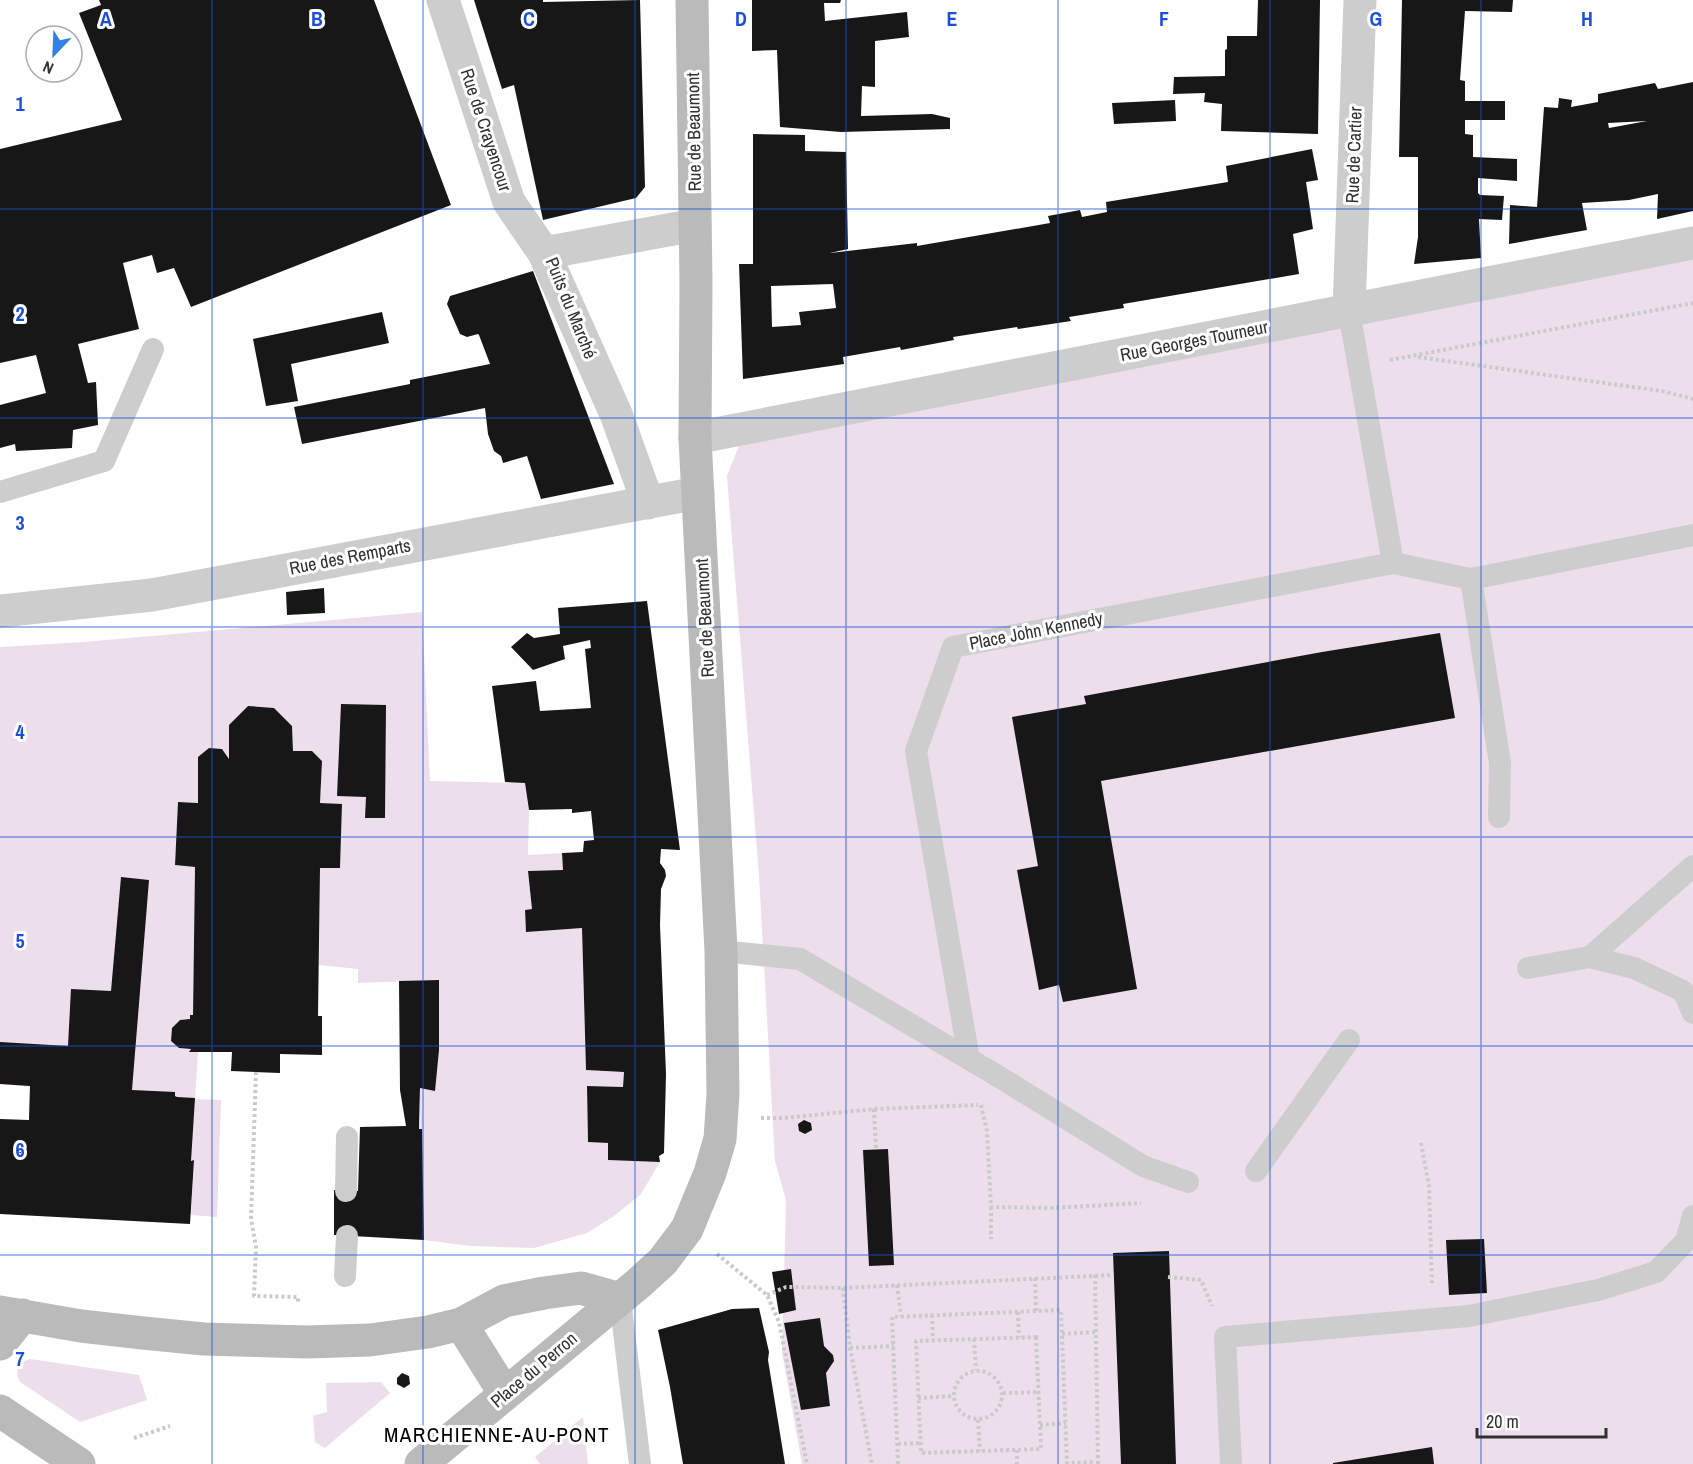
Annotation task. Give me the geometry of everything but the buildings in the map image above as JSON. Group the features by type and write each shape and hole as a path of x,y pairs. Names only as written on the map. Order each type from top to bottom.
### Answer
{"main road":[{"name":"Rue de Beaumont","path":"687,1229 710,1173 720,1139 722,1117 721,951 694,438 692,0"},
{"name":"Place du Perron","path":"421,1464 620,1299 663,1261 687,1229"},
{"path":"0,1344 12,1314 81,1326 164,1336 307,1342 370,1340 428,1332 461,1324 504,1301 544,1293 581,1288 620,1299"},
{"path":"461,1324 505,1394"},
{"path":"0,1411 79,1464"}],"street":[{"name":"Rue de Crayencour","path":"443,0 509,202 544,253"},
{"name":"Rue de Cartier","path":"1348,311 1360,0"},
{"name":"Puits du Marché","path":"648,503 616,414 544,253 694,225"},
{"name":"Rue Georges Tourneur","path":"694,438 1693,243"},
{"name":"Rue des Remparts","path":"0,611 152,595 698,493"}],"lane":[{"path":"1348,311 1393,563"},
{"path":"0,492 104,460 153,349"},
{"path":"1498,817 1500,764 1471,579 1693,535"},
{"name":"Place John Kennedy","path":"969,1059 916,751 953,647 1393,563 1471,579"},
{"path":"1590,957 1693,866"},
{"path":"721,951 800,959 1001,1078 1143,1166 1188,1182"},
{"path":"1528,968 1590,957 1634,968 1688,987 1693,1013"},
{"path":"1256,1171 1349,1040"},
{"path":"346,1191 347,1137"},
{"path":"1231,1464 1225,1337 1469,1316 1598,1290 1656,1272 1686,1241 1693,1216"},
{"path":"345,1276 347,1236"},
{"path":"620,1299 640,1464"}],"path":[{"path":"1358,366 1693,303"},
{"path":"1413,356 1662,391 1693,399"},
{"path":"254,1296 255,1247 251,1219 256,1072"},
{"path":"991,1239 987,1131 981,1105 1001,1078"},
{"path":"722,1117 784,1118 828,1112 981,1105"},
{"path":"874,1109 876,1150"},
{"path":"1421,1143 1429,1186 1431,1270"},
{"path":"991,1207 1052,1208 1152,1203"},
{"path":"687,1229 767,1295 779,1322 807,1464"},
{"path":"898,1464 892,1317 1061,1310 1067,1463 1095,1464 1095,1275"},
{"path":"767,1295 786,1287 843,1288 1113,1275"},
{"path":"1168,1276 1201,1280 1225,1337"},
{"path":"1035,1278 1036,1311"},
{"path":"897,1285 901,1317"},
{"path":"843,1288 850,1348 872,1464"},
{"path":"1018,1312 1019,1337"},
{"path":"932,1315 933,1340"},
{"path":"1062,1334 1096,1332"},
{"path":"1036,1336 1041,1449 921,1454 916,1341 974,1339 1036,1336"},
{"path":"974,1339 976,1370"},
{"path":"850,1348 894,1346"},
{"path":"976,1370 987,1372 997,1379 1003,1393 1002,1403 996,1413 978,1419 966,1416 957,1409 953,1396 955,1385 961,1377 976,1370"},
{"path":"1003,1393 1038,1392"},
{"path":"918,1398 953,1396"},
{"path":"978,1419 980,1451"},
{"path":"1040,1425 1066,1423"},
{"path":"134,1438 170,1426"},
{"path":"898,1444 920,1443"},
{"path":"1017,1450 1017,1464"}],"shaded area":[{"path":"1693,243 1693,1464 802,1464 782,1352 786,1200 775,1161 759,876 727,476 740,443"},
{"path":"422,612 430,781 525,783 529,811 528,855 562,853 563,870 528,871 532,909 525,910 526,931 582,928 586,1070 624,1072 623,1087 587,1086 588,1142 608,1143 609,1160 660,1162 641,1194 614,1216 587,1233 534,1248 470,1246 424,1240 422,1129 419,1129 420,1088 434,1090 438,980 358,983 358,969 319,965 320,868 340,867 342,805 320,803 322,761 312,751 293,751 292,726 274,708 248,706 229,725 229,759 222,749 209,748 198,758 198,803 178,802 175,865 195,867 193,1015 190,1019 179,1020 172,1028 171,1041 179,1048 191,1049 189,1052 198,1052 195,1099 221,1100 217,1217 191,1215 194,1161 29,1120 30,1087 0,1084 0,647 84,642"},
{"path":"30,1359 139,1375 147,1400 80,1422 20,1382 17,1375 18,1368"},
{"path":"381,1382 390,1393 325,1448 315,1442 313,1416 327,1412 326,1383"},
{"path":"583,1417 588,1464 540,1464 535,1457"}],"district":[{"name":"MARCHIENNE-AU-PONT","path":"497,1435"}]}
